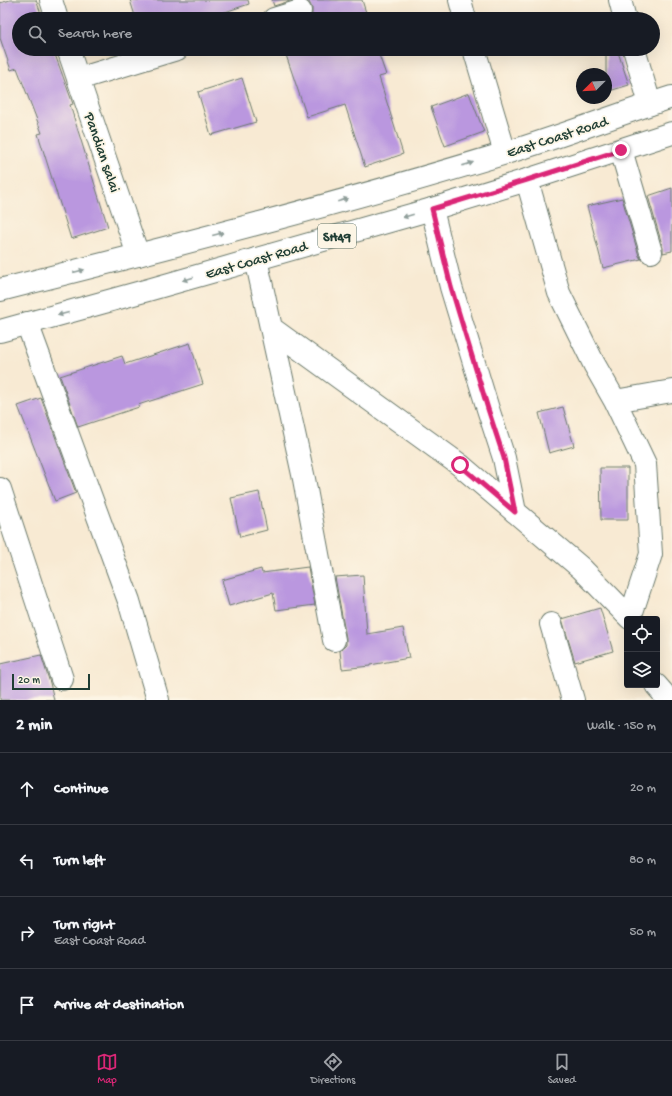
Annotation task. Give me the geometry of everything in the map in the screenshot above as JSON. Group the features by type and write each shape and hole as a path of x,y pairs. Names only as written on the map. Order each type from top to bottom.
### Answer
{"street":[{"path":"50,0 54,12"},
{"path":"460,0 463,12"},
{"path":"620,0 623,12"},
{"name":"Pandian salai","path":"70,56 138,256"},
{"path":"78,79 154,56"},
{"path":"476,56 505,153"},
{"path":"636,56 650,104"},
{"name":"East Coast Road","path":"0,290 138,256 342,200 522,148 672,97"},
{"name":"East Coast Road","path":"0,331 432,209 672,133"},
{"path":"621,150 651,252"},
{"path":"527,180 559,293 594,364 615,401 645,464 651,554 631,616"},
{"path":"432,209 451,287 504,458 515,512"},
{"path":"256,259 304,479 334,640"},
{"path":"27,324 129,602 158,700"},
{"path":"271,328 460,465 581,568 628,616"},
{"path":"615,401 672,391"},
{"path":"0,489 62,678"},
{"path":"551,624 573,700"},
{"path":"659,688 666,700"}],"building":[{"path":"10,0 36,0 40,12 12,12 12,56 56,56 73,104 70,105 108,227 71,239 38,134 42,133 17,68 11,70 0,38 0,3"},
{"path":"130,0 248,0 249,4 225,12 134,12"},
{"path":"272,0 293,0 274,6"},
{"path":"305,0 362,0 366,12 312,12 309,2"},
{"path":"286,56 379,56 386,75 379,77 403,154 365,167 345,105 307,117"},
{"path":"606,56 619,56 629,85 612,90 612,68 606,68"},
{"path":"242,78 256,122 211,135 198,92"},
{"path":"469,93 484,132 445,146 431,107"},
{"path":"672,188 672,251 663,253 663,248 648,196"},
{"path":"622,198 641,259 603,268 587,206"},
{"path":"190,343 203,384 138,405 139,407 78,427 60,376 122,356 125,364"},
{"path":"41,398 76,493 55,501 18,406"},
{"path":"563,407 574,446 549,453 539,413"},
{"path":"600,468 628,468 628,520 601,520"},
{"path":"259,492 267,530 240,537 231,498"},
{"path":"308,567 315,605 276,610 273,593 229,606 222,580 261,569 262,573"},
{"path":"363,575 367,634 403,628 409,658 370,666 342,669 340,651 346,645 346,638 335,577"},
{"path":"600,608 613,651 575,662 562,619"},
{"path":"41,655 54,700 0,700 0,664"}],"route":[{"path":"460,465 515,512 504,458 451,287 432,209 621,150"}]}
